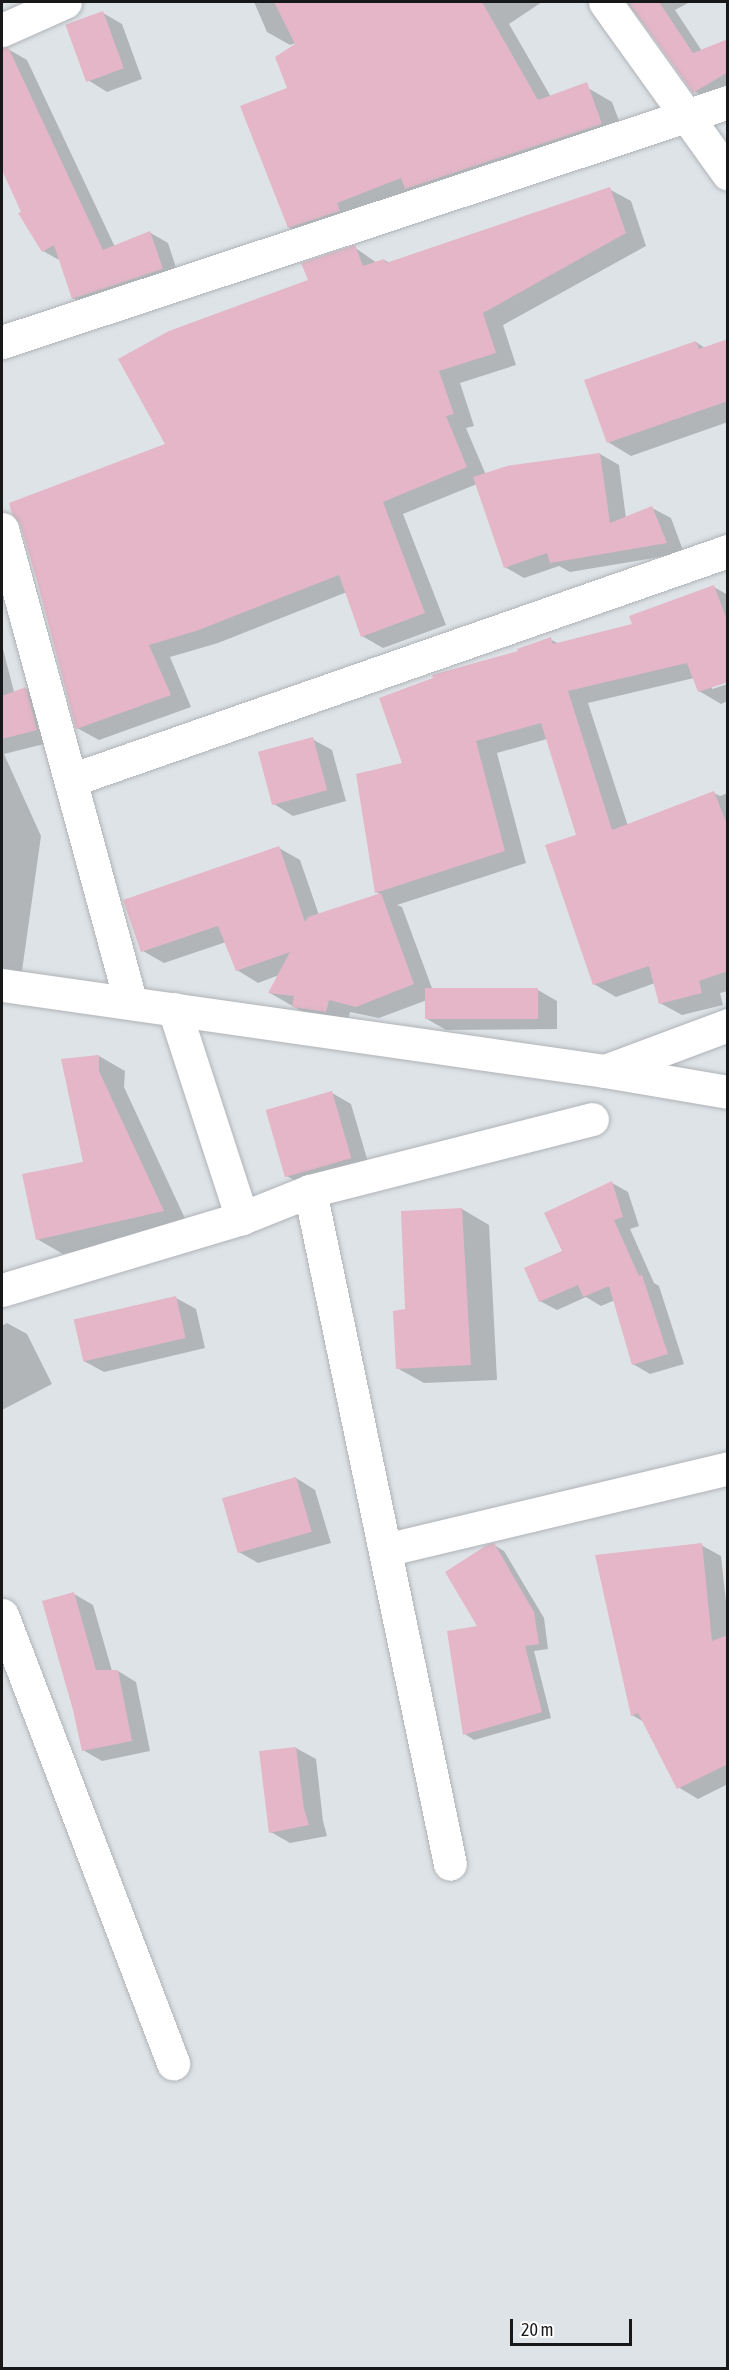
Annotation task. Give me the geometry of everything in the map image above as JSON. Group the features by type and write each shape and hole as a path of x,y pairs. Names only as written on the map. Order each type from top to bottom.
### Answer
{"street":[{"path":"2,30 65,2"},
{"path":"605,2 728,174"},
{"path":"2,342 728,102"},
{"path":"2,529 131,1003"},
{"path":"71,780 728,551"},
{"path":"2,985 605,1071 728,1092"},
{"path":"174,1010 242,1218"},
{"path":"605,1071 728,1025"},
{"path":"2,1290 242,1218 310,1191 592,1119"},
{"path":"310,1191 450,1864"},
{"path":"385,1550 728,1468"},
{"path":"2,1615 173,2063"}],"building":[{"path":"274,2 482,2 538,100 587,82 602,124 405,189 401,178 337,203 340,211 288,228 240,106 287,88 275,57 295,44"},
{"path":"628,2 659,2 693,53 728,39 728,72 693,93"},
{"path":"103,11 124,68 86,82 65,25"},
{"path":"8,47 103,250 150,231 163,269 72,299 54,245 42,252 18,213 21,212 2,170 2,48"},
{"path":"610,187 626,233 483,313 496,353 439,371 454,414 446,416 467,467 383,502 425,613 361,637 339,575 196,631 149,645 171,695 76,729 37,581 20,524 12,514 9,503 165,444 118,359 169,331 308,280 301,263 355,245 363,266 384,259 386,263"},
{"path":"728,339 728,401 607,443 584,380 696,341 699,349"},
{"path":"600,453 610,523 652,506 667,543 550,563 547,553 504,568 473,477 507,466"},
{"path":"714,585 728,623 728,682 698,692 687,663 568,691 612,830 714,791 728,827 728,971 699,981 702,993 659,1004 649,966 593,985 545,845 576,835 541,723 476,741 505,851 375,893 356,774 402,763 379,698 433,678 432,675 518,651 517,649 551,637 553,644 632,624 629,616"},
{"path":"26,687 37,730 2,739 2,696"},
{"path":"313,737 327,790 272,805 258,752"},
{"path":"279,846 305,922 308,917 381,893 414,984 356,1007 329,1000 326,1012 292,1007 294,996 268,993 290,952 236,971 218,926 141,952 123,900"},
{"path":"425,988 538,988 538,1019 425,1019"},
{"path":"99,1055 99,1071 164,1211 36,1240 22,1174 83,1162 61,1059"},
{"path":"332,1091 351,1158 285,1177 266,1110"},
{"path":"612,1181 623,1217 614,1220 639,1276 642,1275 668,1354 632,1365 609,1286 583,1297 578,1285 539,1302 524,1268 562,1251 544,1213"},
{"path":"462,1208 471,1365 396,1369 393,1311 405,1309 401,1211"},
{"path":"176,1296 186,1338 83,1362 74,1320"},
{"path":"296,1477 312,1532 238,1553 222,1498"},
{"path":"494,1543 534,1612 539,1644 525,1646 542,1712 463,1735 447,1631 477,1626 445,1572 487,1545"},
{"path":"702,1543 712,1641 728,1635 728,1764 677,1789 638,1713 631,1716 595,1555"},
{"path":"74,1592 96,1670 118,1670 132,1741 82,1751 73,1710 42,1601"},
{"path":"296,1747 304,1809 309,1825 269,1833 259,1751"}]}
